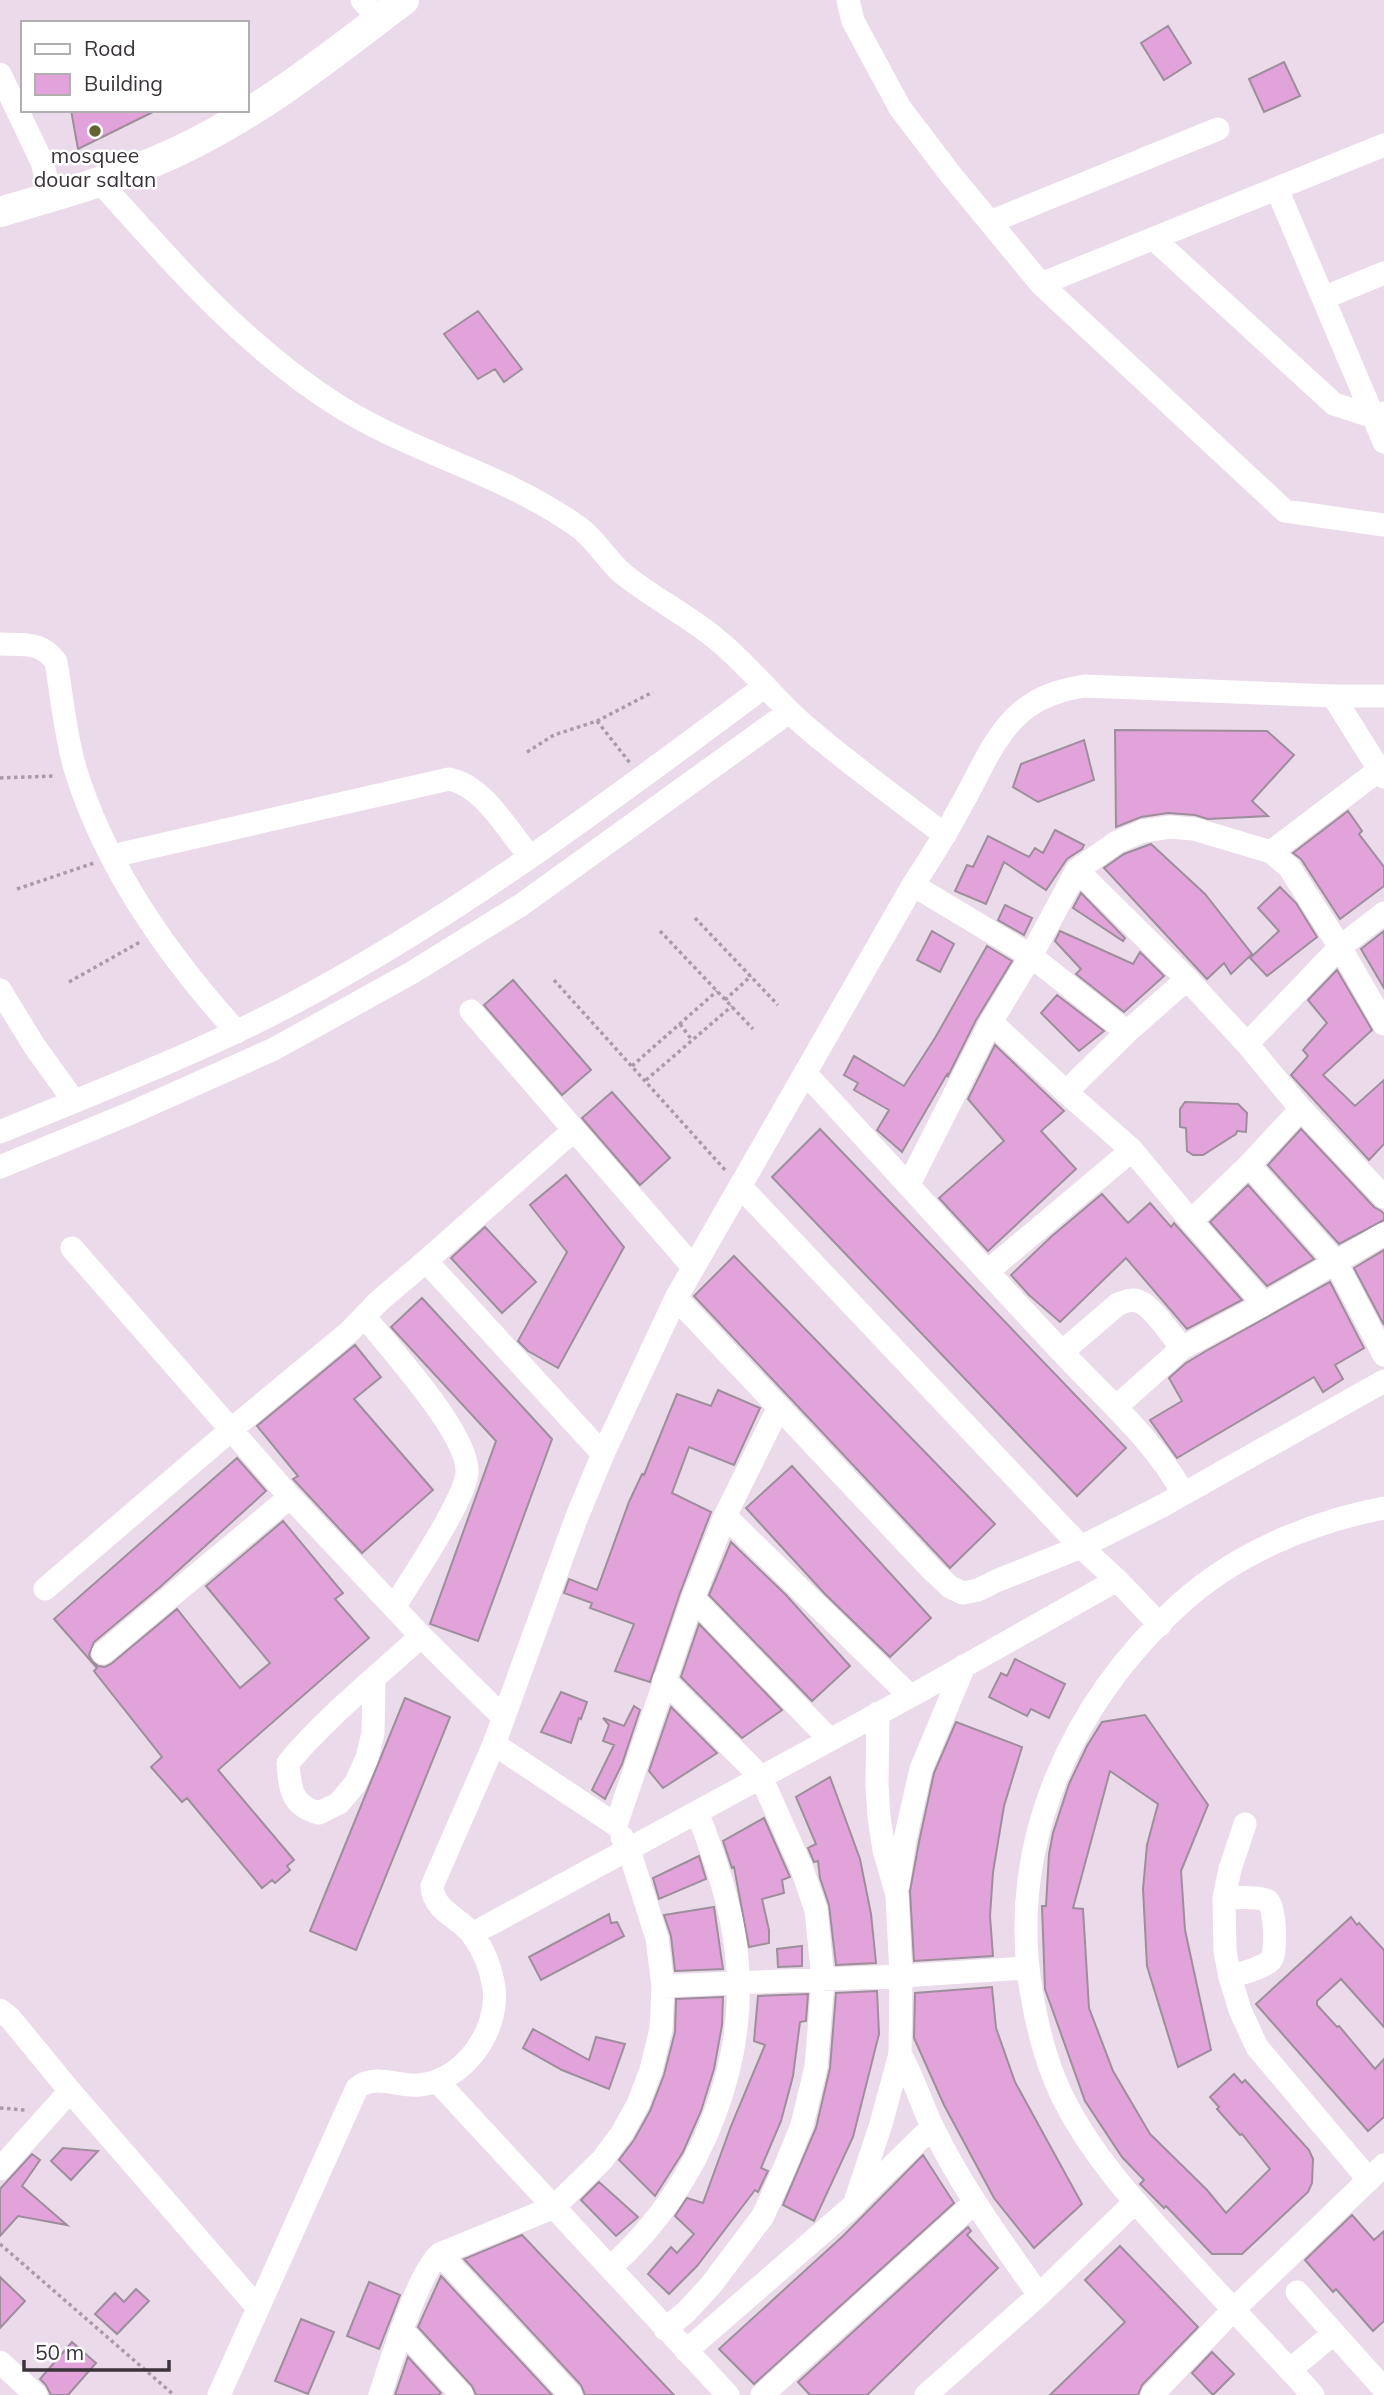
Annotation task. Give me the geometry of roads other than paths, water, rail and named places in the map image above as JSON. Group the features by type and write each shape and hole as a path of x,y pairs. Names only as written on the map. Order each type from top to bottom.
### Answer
{"main road":[{"path":"0,212 100,182 171,155 247,113 371,9 404,0"}],"street":[{"path":"848,0 853,21 900,108 1041,284 1285,511 1384,525"},
{"path":"0,74 42,162 51,197"},
{"path":"0,103 23,122"},
{"path":"990,222 1218,129"},
{"path":"1041,284 1384,145"},
{"path":"100,182 202,294 259,347 299,379 341,408 385,432 512,487 581,528 621,572 730,650 789,712 945,835"},
{"path":"1278,189 1323,298 1379,415 1384,442"},
{"path":"1154,239 1334,404 1379,415"},
{"path":"1323,298 1384,273"},
{"path":"0,643 36,646 48,651 56,662 78,776 113,856 157,933 208,1000 237,1032"},
{"path":"0,1132 237,1032 387,950 530,857 765,686"},
{"path":"224,2394 258,2308 357,2088 370,2081 417,2085 437,2081 451,2073 475,2052 484,2039 494,2008 490,1969 472,1934 439,1906 432,1886 494,1744 576,1519 603,1454 676,1298 1003,732 1021,713 1050,694 1093,686 1384,696"},
{"path":"1271,852 1382,774 1333,696"},
{"path":"0,1167 131,1114 250,1060 345,1012 521,905 789,712"},
{"path":"113,856 449,779 460,781 479,794 530,857"},
{"path":"909,1184 991,1022 1031,956 1077,870 1117,842 1143,831 1170,827 1194,829 1271,852 1289,867 1340,947 1384,1024"},
{"path":"1077,870 1187,979 1247,1044 1301,1109 1384,1197"},
{"path":"913,885 1031,956 1127,1032"},
{"path":"1247,1044 1340,947 1384,913"},
{"path":"1066,1092 1127,1032 1187,979"},
{"path":"0,991 35,1047 74,1101"},
{"path":"471,1011 693,1267"},
{"path":"991,1022 1132,1150 1264,1304"},
{"path":"805,1073 1116,1407 1167,1465 1183,1493"},
{"path":"1191,1221 1249,1165 1301,1109"},
{"path":"45,1589 365,1317 379,1301 574,1130"},
{"path":"988,1271 1132,1150"},
{"path":"1249,1165 1335,1261 1384,1355"},
{"path":"740,1186 1082,1547 1160,1625"},
{"path":"1116,1407 1182,1348 1384,1234"},
{"path":"72,1248 290,1497 421,1636 503,1717"},
{"path":"426,1261 603,1454"},
{"path":"676,1298 778,1409 950,1587 963,1593 978,1590 1082,1547 1162,1506 1384,1381"},
{"path":"1062,1352 1118,1304 1129,1300 1139,1301 1146,1306 1182,1348"},
{"path":"365,1317 450,1424 464,1452 467,1474 457,1502 395,1606"},
{"path":"616,1825 693,1598 725,1516 778,1409"},
{"path":"103,1653 290,1497"},
{"path":"1313,2395 1135,2202 1096,2154 1062,2095 1042,2042 1027,1968 1027,1890 1043,1811 1061,1765 1084,1721 1108,1685 1160,1625 1181,1603 1245,1557 1322,1523 1384,1508"},
{"path":"725,1516 909,1696"},
{"path":"472,1934 1117,1580"},
{"path":"693,1598 829,1739"},
{"path":"374,1679 373,1733 367,1758 355,1784 339,1803 319,1813 305,1809 290,1790 288,1763 304,1744 374,1679 421,1636"},
{"path":"853,2205 881,2124 900,2054 901,1976 897,1895 905,1839 921,1769 964,1666"},
{"path":"664,1680 761,1777 802,1869 816,1910 823,1980 816,2067 802,2125 763,2216 711,2286 665,2329"},
{"path":"878,1713 879,1817 884,1850 897,1895"},
{"path":"380,2395 402,2330 432,2260 440,2254 554,2207 602,2160 622,2133 638,2104 662,2029 663,1986 657,1938 629,1850 616,1825 494,1744"},
{"path":"611,2267 628,2252 662,2209 696,2158 718,2111 733,2051 738,1982 734,1937 727,1899 697,1812"},
{"path":"1152,2395 1233,2310 1377,2173 1257,2047 1240,2010 1230,1977 1223,1924 1224,1898 1230,1869 1245,1824"},
{"path":"1224,1898 1264,1899 1273,1912 1273,1957 1266,1963 1230,1977"},
{"path":"663,1986 1027,1968"},
{"path":"0,2010 10,2018 258,2308"},
{"path":"900,2054 932,2127 974,2203 1039,2295"},
{"path":"437,2081 728,2395"},
{"path":"0,2169 70,2091"},
{"path":"686,2351 853,2205 932,2127"},
{"path":"926,2395 1039,2295 1135,2202"},
{"path":"762,2395 974,2203"},
{"path":"440,2254 570,2395"},
{"path":"1297,2292 1384,2389"},
{"path":"402,2330 462,2395"},
{"path":"1290,2370 1334,2333"},
{"path":"0,2362 36,2395"}],"place":[{"name":"mosquee douar saltan","path":"95,131"}]}
